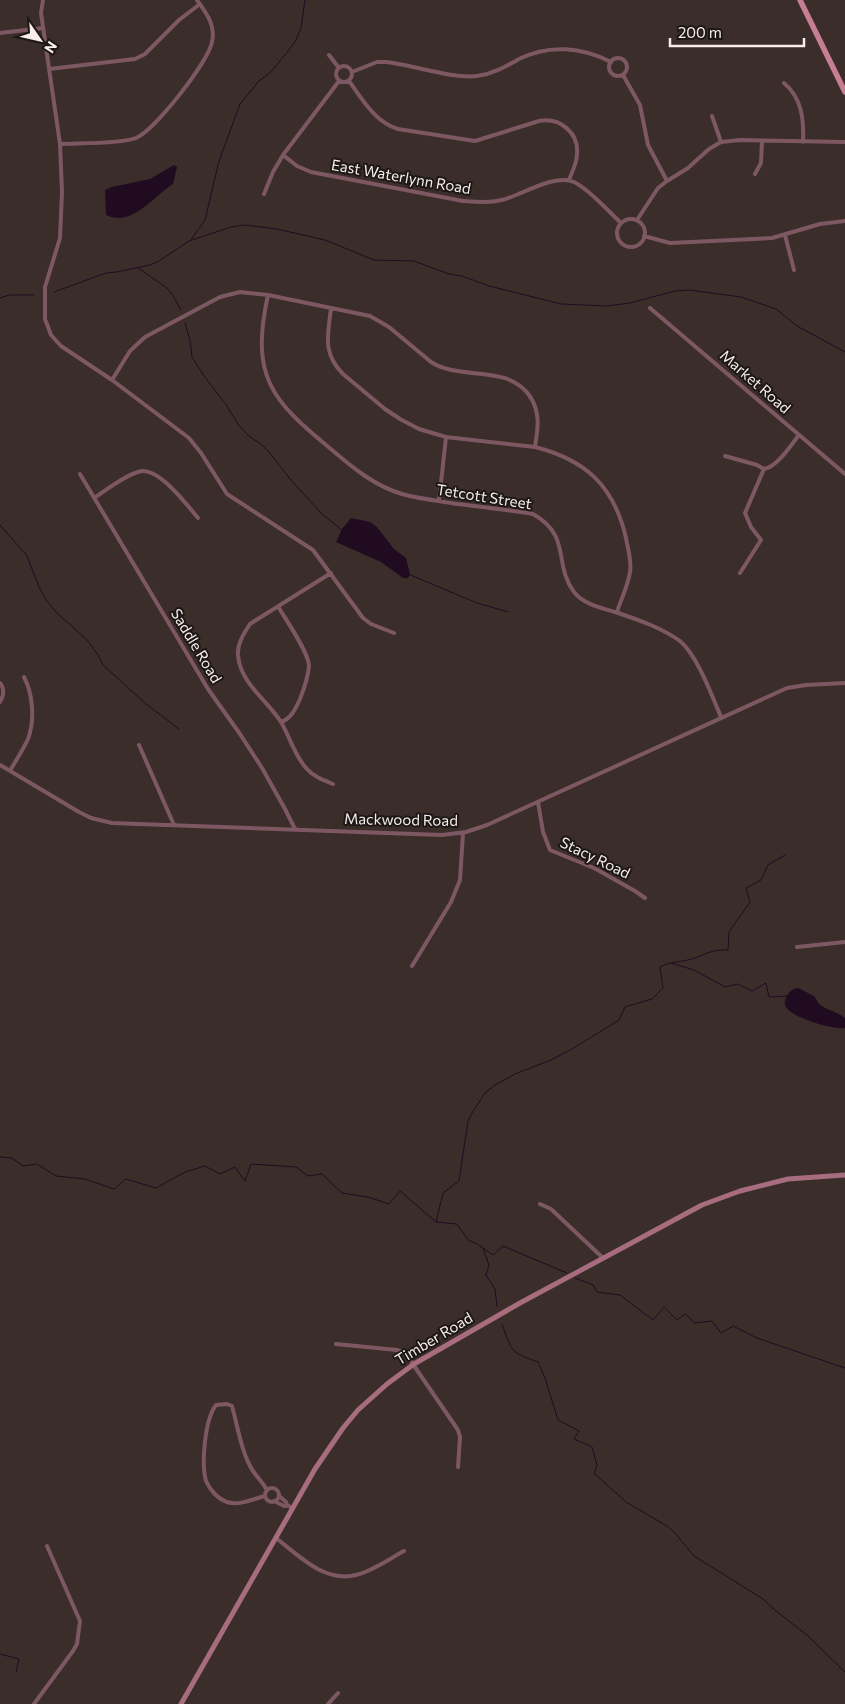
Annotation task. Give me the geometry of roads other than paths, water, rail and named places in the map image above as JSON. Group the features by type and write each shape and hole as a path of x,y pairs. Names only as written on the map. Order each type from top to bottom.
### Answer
{"main road":[{"path":"800,0 845,92"}],"street":[{"path":"43,0 41,13 60,144 62,192 61,231 45,287 45,319 51,335 61,346 112,380 189,438 201,453 227,494 313,550 363,618 371,624 394,633"},
{"path":"49,69 135,60 145,54 199,2 210,19 212,42 208,52 182,92 145,132 136,138 60,144"},
{"path":"0,33 43,28"},
{"path":"352,72 376,62 386,62 458,76 479,76 497,71 534,53 554,49 578,50 601,56 611,62"},
{"path":"329,55 339,68"},
{"path":"618,58 626,62 627,68 623,75 617,76 611,73 609,67 611,62 618,58"},
{"path":"339,68 347,67 352,72"},
{"path":"339,68 336,75 339,81 344,83 349,81 352,72"},
{"path":"623,75 640,105 648,145 667,181"},
{"path":"264,194 273,172 283,155 339,81"},
{"path":"349,81 380,119 387,125 398,129 475,141 539,121 549,120 558,122 568,129 576,143 577,156 569,180 581,186 620,223"},
{"path":"784,83 793,92 800,105 803,116 803,142"},
{"path":"712,116 721,142"},
{"path":"637,220 653,194 667,181 688,168 709,149 721,142 740,140 845,142"},
{"path":"755,174 762,163 762,141"},
{"name":"East Waterlynn Road","path":"283,155 298,166 311,172 464,202 497,201 555,181 569,180"},
{"path":"630,218 637,220 644,227 644,236 637,246 628,247 623,245 616,234 617,228 620,223 630,218"},
{"path":"644,236 670,243 772,238 820,224 845,221"},
{"path":"785,235 794,270"},
{"path":"112,380 137,344 160,328 229,294 240,292 268,296 370,316 381,321 440,368 503,377 520,386 532,399 538,415 535,447"},
{"name":"Tetcott Street","path":"268,296 262,327 262,360 273,391 283,407 357,471 401,494 534,514 542,519 556,535 566,574 574,591 588,602 663,631 681,642 698,665 721,717"},
{"path":"331,308 327,340 331,359 336,367 350,380 400,419 419,430 446,437 535,447 563,455 583,467 601,484 614,504 624,530 631,562 627,584 617,612"},
{"name":"Market Road","path":"650,308 845,474"},
{"path":"726,456 757,465 764,469 770,468 799,435"},
{"path":"439,501 446,437"},
{"path":"740,573 761,540 751,527 745,513 764,469"},
{"path":"94,498 133,474 144,471 154,474 165,482 198,518"},
{"name":"Saddle Road","path":"80,474 208,689 240,734 269,780 294,829"},
{"path":"331,573 250,624 243,635 238,653 240,667 251,686 281,722 306,769 319,779 333,784"},
{"path":"278,608 306,654 309,665 304,688 296,709 286,720 281,722"},
{"path":"10,771 28,740 32,718 29,686 24,676"},
{"path":"0,682 3,687 4,696 0,702"},
{"name":"Mackwood Road","path":"0,765 92,818 112,823 442,835 463,833 487,825 788,688 845,683"},
{"path":"139,745 174,825"},
{"name":"Stacy Road","path":"538,802 543,832 550,850 594,868 645,898"},
{"path":"412,966 451,902 460,880 463,833"},
{"path":"797,947 845,942"},
{"name":"Timber Road","path":"181,1704 276,1538 290,1506 343,1428 372,1396 414,1364 520,1303 702,1205 728,1194 788,1179 845,1175"},
{"path":"540,1204 551,1209 603,1258"},
{"path":"336,1344 403,1352 414,1364 458,1430 460,1437 458,1467"},
{"path":"265,1496 234,1504 218,1498 206,1482 204,1458 206,1433 216,1405 227,1404 232,1406 236,1427 248,1462 267,1490"},
{"path":"267,1490 275,1489 279,1496 290,1506"},
{"path":"265,1496 267,1490"},
{"path":"265,1496 268,1501 290,1506"},
{"path":"274,1501 279,1496"},
{"path":"276,1538 317,1569 339,1577 358,1575 404,1551"},
{"path":"34,1704 73,1651 79,1635 80,1621 47,1546"},
{"path":"328,1704 338,1693"}],"waterway":[{"path":"190,241 205,220 219,161 240,104 259,81 271,72 295,42 301,28 305,0"},
{"path":"54,292 106,273 150,265 189,241 231,227 245,225 277,229 325,240 374,260 414,261 489,286 561,304 607,306 630,303 675,291 689,290 741,297 776,309 797,326 845,352"},
{"path":"138,268 167,288 181,310"},
{"path":"0,298 9,295 34,295"},
{"path":"185,323 192,357 240,427 269,452 290,479 322,514 342,530"},
{"path":"0,525 27,556 39,587 46,600 56,612 88,641 103,665 146,704 179,729"},
{"path":"408,574 477,603 508,612"},
{"path":"436,1222 443,1193 459,1181 468,1121 485,1093 515,1074 551,1060 572,1049 619,1020 625,1007 652,999 663,988 660,967 712,952 728,950 729,932 750,902 746,888 761,880 768,865 785,855"},
{"path":"671,963 694,970 725,987 738,984 752,991 766,983 769,997 787,996"},
{"path":"0,1157 12,1158 23,1166 37,1164 56,1176 85,1179 114,1189 126,1179 156,1188 185,1172 205,1166 220,1174 235,1167 245,1181 251,1164 296,1167 308,1176 322,1174 342,1193 368,1197 389,1204 400,1191 436,1222 457,1224 468,1240 493,1255 503,1246 567,1273"},
{"path":"483,1248 489,1265 486,1275 495,1289 497,1306"},
{"path":"575,1278 593,1285 597,1292 620,1295 653,1320 664,1307 677,1320 685,1314 695,1323 712,1321 721,1333 733,1326 757,1338 845,1368"},
{"path":"502,1324 513,1350 522,1356 538,1362 558,1420 579,1431 574,1439 592,1447 597,1465 594,1473 626,1502 667,1526 694,1556 763,1599 807,1635 845,1672"},
{"path":"0,1654 19,1659 16,1672"}]}
